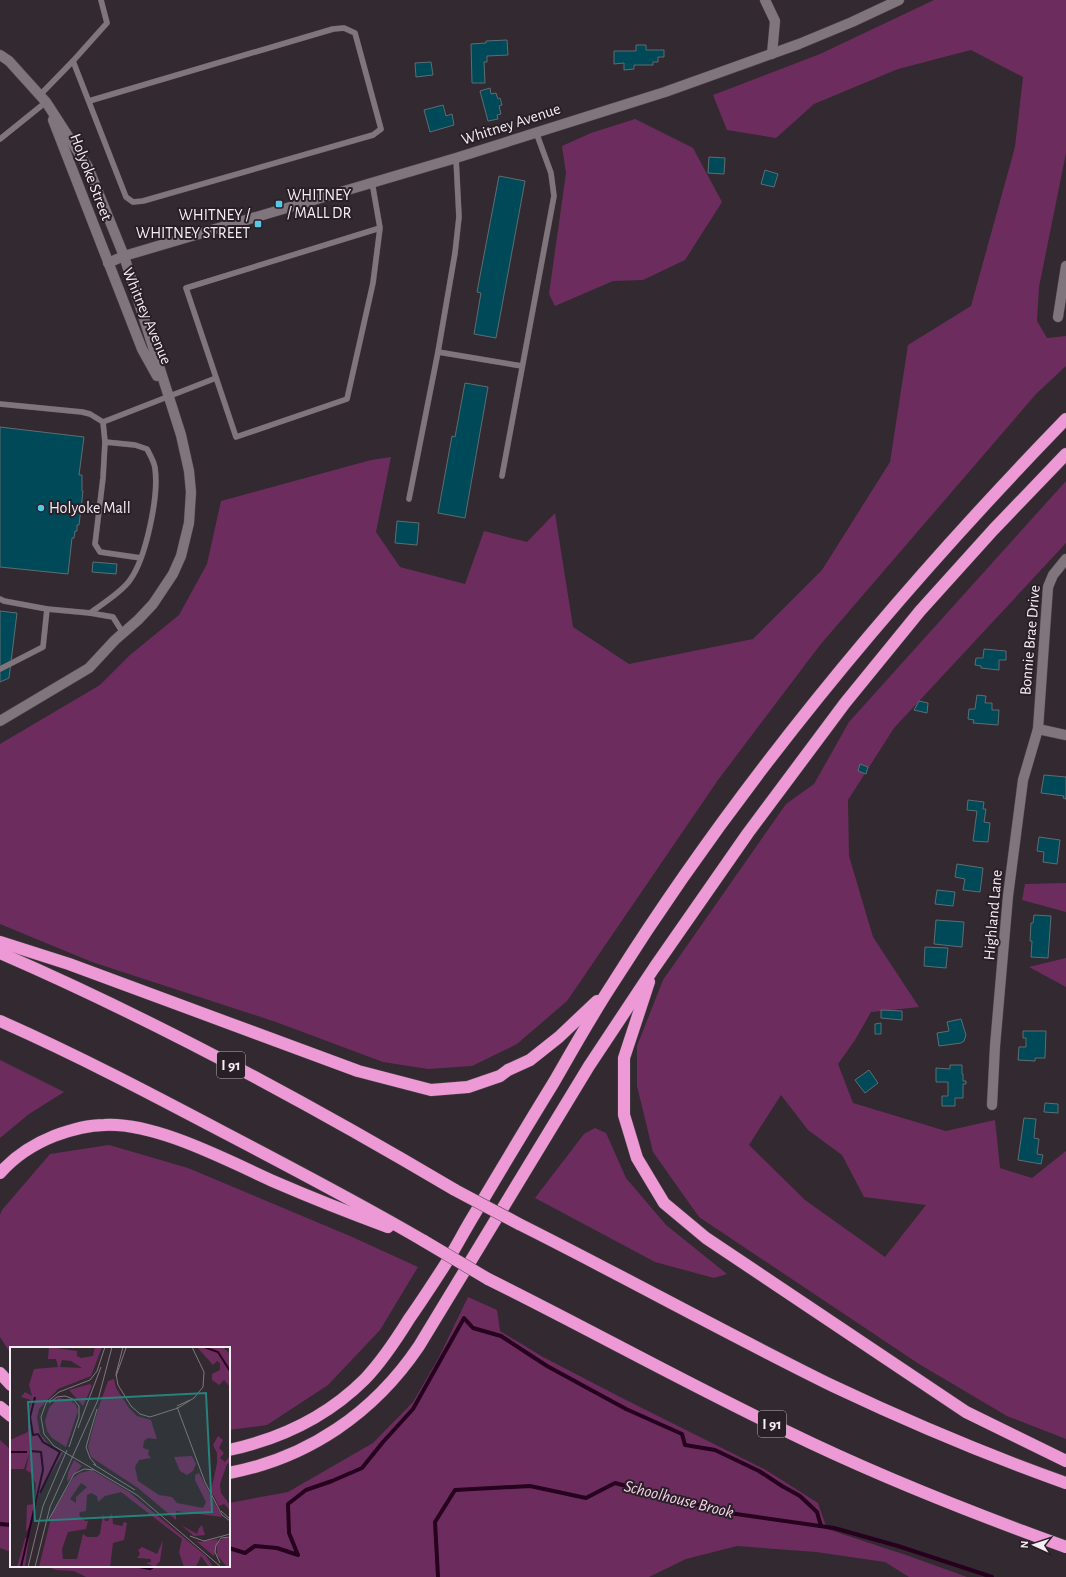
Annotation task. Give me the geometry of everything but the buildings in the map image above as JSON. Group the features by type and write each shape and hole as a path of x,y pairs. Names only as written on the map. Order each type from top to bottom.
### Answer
{"highway":[{"path":"230,1450 250,1446 273,1438 317,1416 350,1392 377,1364 443,1268 608,990 663,907 722,823 818,697 937,556 1066,419"},
{"path":"230,1473 274,1462 317,1442 355,1417 372,1403 396,1377 419,1346 585,1072 654,968 748,833 845,702 920,611 959,567 1066,454"},
{"path":"0,942 76,966 358,1071 431,1090 468,1087 500,1076 508,1070 530,1060 559,1037 608,990"},
{"name":"I 91","path":"0,954 83,991 202,1049 366,1137 455,1190 596,1262 772,1355 835,1386 942,1435 1066,1483"},
{"path":"654,968 624,1058 624,1115 637,1158 664,1203 706,1238 966,1412 1066,1461"},
{"name":"I 91","path":"0,1021 99,1068 188,1113 344,1196 488,1279 788,1432 869,1470 929,1495 1066,1547"},
{"path":"0,1173 25,1152 59,1134 94,1126 126,1126 157,1132 236,1164 312,1198 424,1241"},
{"path":"0,1373 10,1384"},
{"path":"0,1407 10,1415"}],"main road":[{"path":"764,0 775,21 772,54"},
{"name":"Whitney Avenue","path":"168,397 142,349 108,263 124,256 456,158 665,92 772,54 852,22 899,0"},
{"name":"Holyoke Street","path":"0,55 9,61 43,99 88,167 124,256"},
{"name":"Holyoke Street","path":"43,99 108,263"},
{"name":"Whitney Avenue","path":"0,721 89,668 115,640 148,609 163,590 181,556 189,523 191,492 189,471 181,435 124,256"},
{"path":"1058,317 1066,266"},
{"name":"Bonnie Brae Drive","path":"1038,729 1048,587 1053,575 1066,559"},
{"path":"1038,729 1066,735"},
{"name":"Highland Lane","path":"992,1105 1006,918 1019,804 1026,769 1038,729"}],"lane":[{"path":"0,139 43,99 107,23 100,0"},
{"path":"74,61 89,101 126,197 133,202 143,201 373,135 381,129 355,33 344,28 333,29 89,101"},
{"path":"502,476 554,196 551,173 536,132"},
{"path":"409,499 438,352 455,253 459,217 456,158"},
{"path":"372,182 380,228 373,284 347,399 236,437 186,288 380,228"},
{"path":"438,352 522,366"},
{"path":"103,422 216,378"},
{"path":"0,404 82,412 90,414 103,422"},
{"path":"103,422 105,442 103,478 95,544 100,552 141,558"},
{"path":"90,613 130,580 141,558 152,522 156,485 155,467 146,449 135,445 105,442"},
{"path":"0,599 47,609 90,613 113,617 123,633"},
{"path":"0,669 42,647 47,609"}],"shaded area":[{"path":"934,0 1066,0 1066,153 1039,287 1037,321 1047,338 1066,336 1066,366 1036,394 820,645 718,780 567,1001 517,1044 472,1066 428,1069 383,1062 276,1022 92,962 0,924 0,744 100,685 130,655 179,615 207,564 221,501 371,460 391,457 376,532 400,567 465,584 484,531 527,542 555,513 573,627 629,664 753,639 822,570 890,462 908,345 971,306 1015,147 1023,77 971,50 898,69 814,104 776,138 727,130 713,95 820,54"},
{"path":"635,119 693,148 722,202 685,260 643,280 613,281 555,306 549,294 566,173 562,146 591,133"},
{"path":"1066,481 1066,543 894,728 848,800 849,856 873,937 919,1007 871,1012 855,1040 838,1064 853,1103 946,1131 995,1120 1000,1168 1032,1178 1066,1151 1066,1439 1007,1416 919,1364 699,1217 653,1152 637,1086 637,1046 663,980 786,804 814,784 849,722","holes":["781,1095 808,1130 842,1155 864,1197 926,1205 885,1257 805,1200 749,1145"]},
{"path":"1066,883 1066,912 1022,900 1025,884"},
{"path":"1066,958 1066,987 1029,967"},
{"path":"0,1060 64,1092 29,1114 0,1138"},
{"path":"595,1128 606,1133 626,1178 666,1225 727,1274 714,1278 655,1262 535,1198 584,1134"},
{"path":"109,1145 188,1168 350,1236 418,1267 380,1330 328,1385 267,1425 230,1430 230,1347 10,1347 10,1352 0,1337 0,1215 2,1210 50,1154"},
{"path":"468,1297 497,1310 500,1331 543,1357 766,1470 818,1503 827,1529 967,1577 909,1577 885,1562 816,1552 737,1546 686,1559 649,1577 86,1577 74,1571 56,1570 48,1567 230,1567 230,1503 288,1492 373,1443 413,1402 439,1357"},
{"path":"0,1440 10,1449 10,1552 0,1548"}],"waterway":[{"path":"230,1548 245,1553 255,1546 277,1548 298,1555 289,1533 288,1504 306,1490 362,1468 413,1409 464,1318 473,1328 501,1336 547,1366 626,1409 682,1434 685,1445 715,1450 759,1471 800,1496 817,1512 821,1526"},
{"name":"Schoolhouse Brook","path":"438,1577 435,1522 455,1490 530,1486 586,1498 615,1483 729,1513 834,1528 898,1546 992,1577"},
{"path":"0,1524 10,1525"},
{"path":"144,1567 152,1567"}],"place":[{"name":"WHITNEY / MALL DR","path":"279,204"},
{"name":"WHITNEY / WHITNEY STREET","path":"258,224"},
{"name":"Holyoke Mall","path":"41,508"}]}
